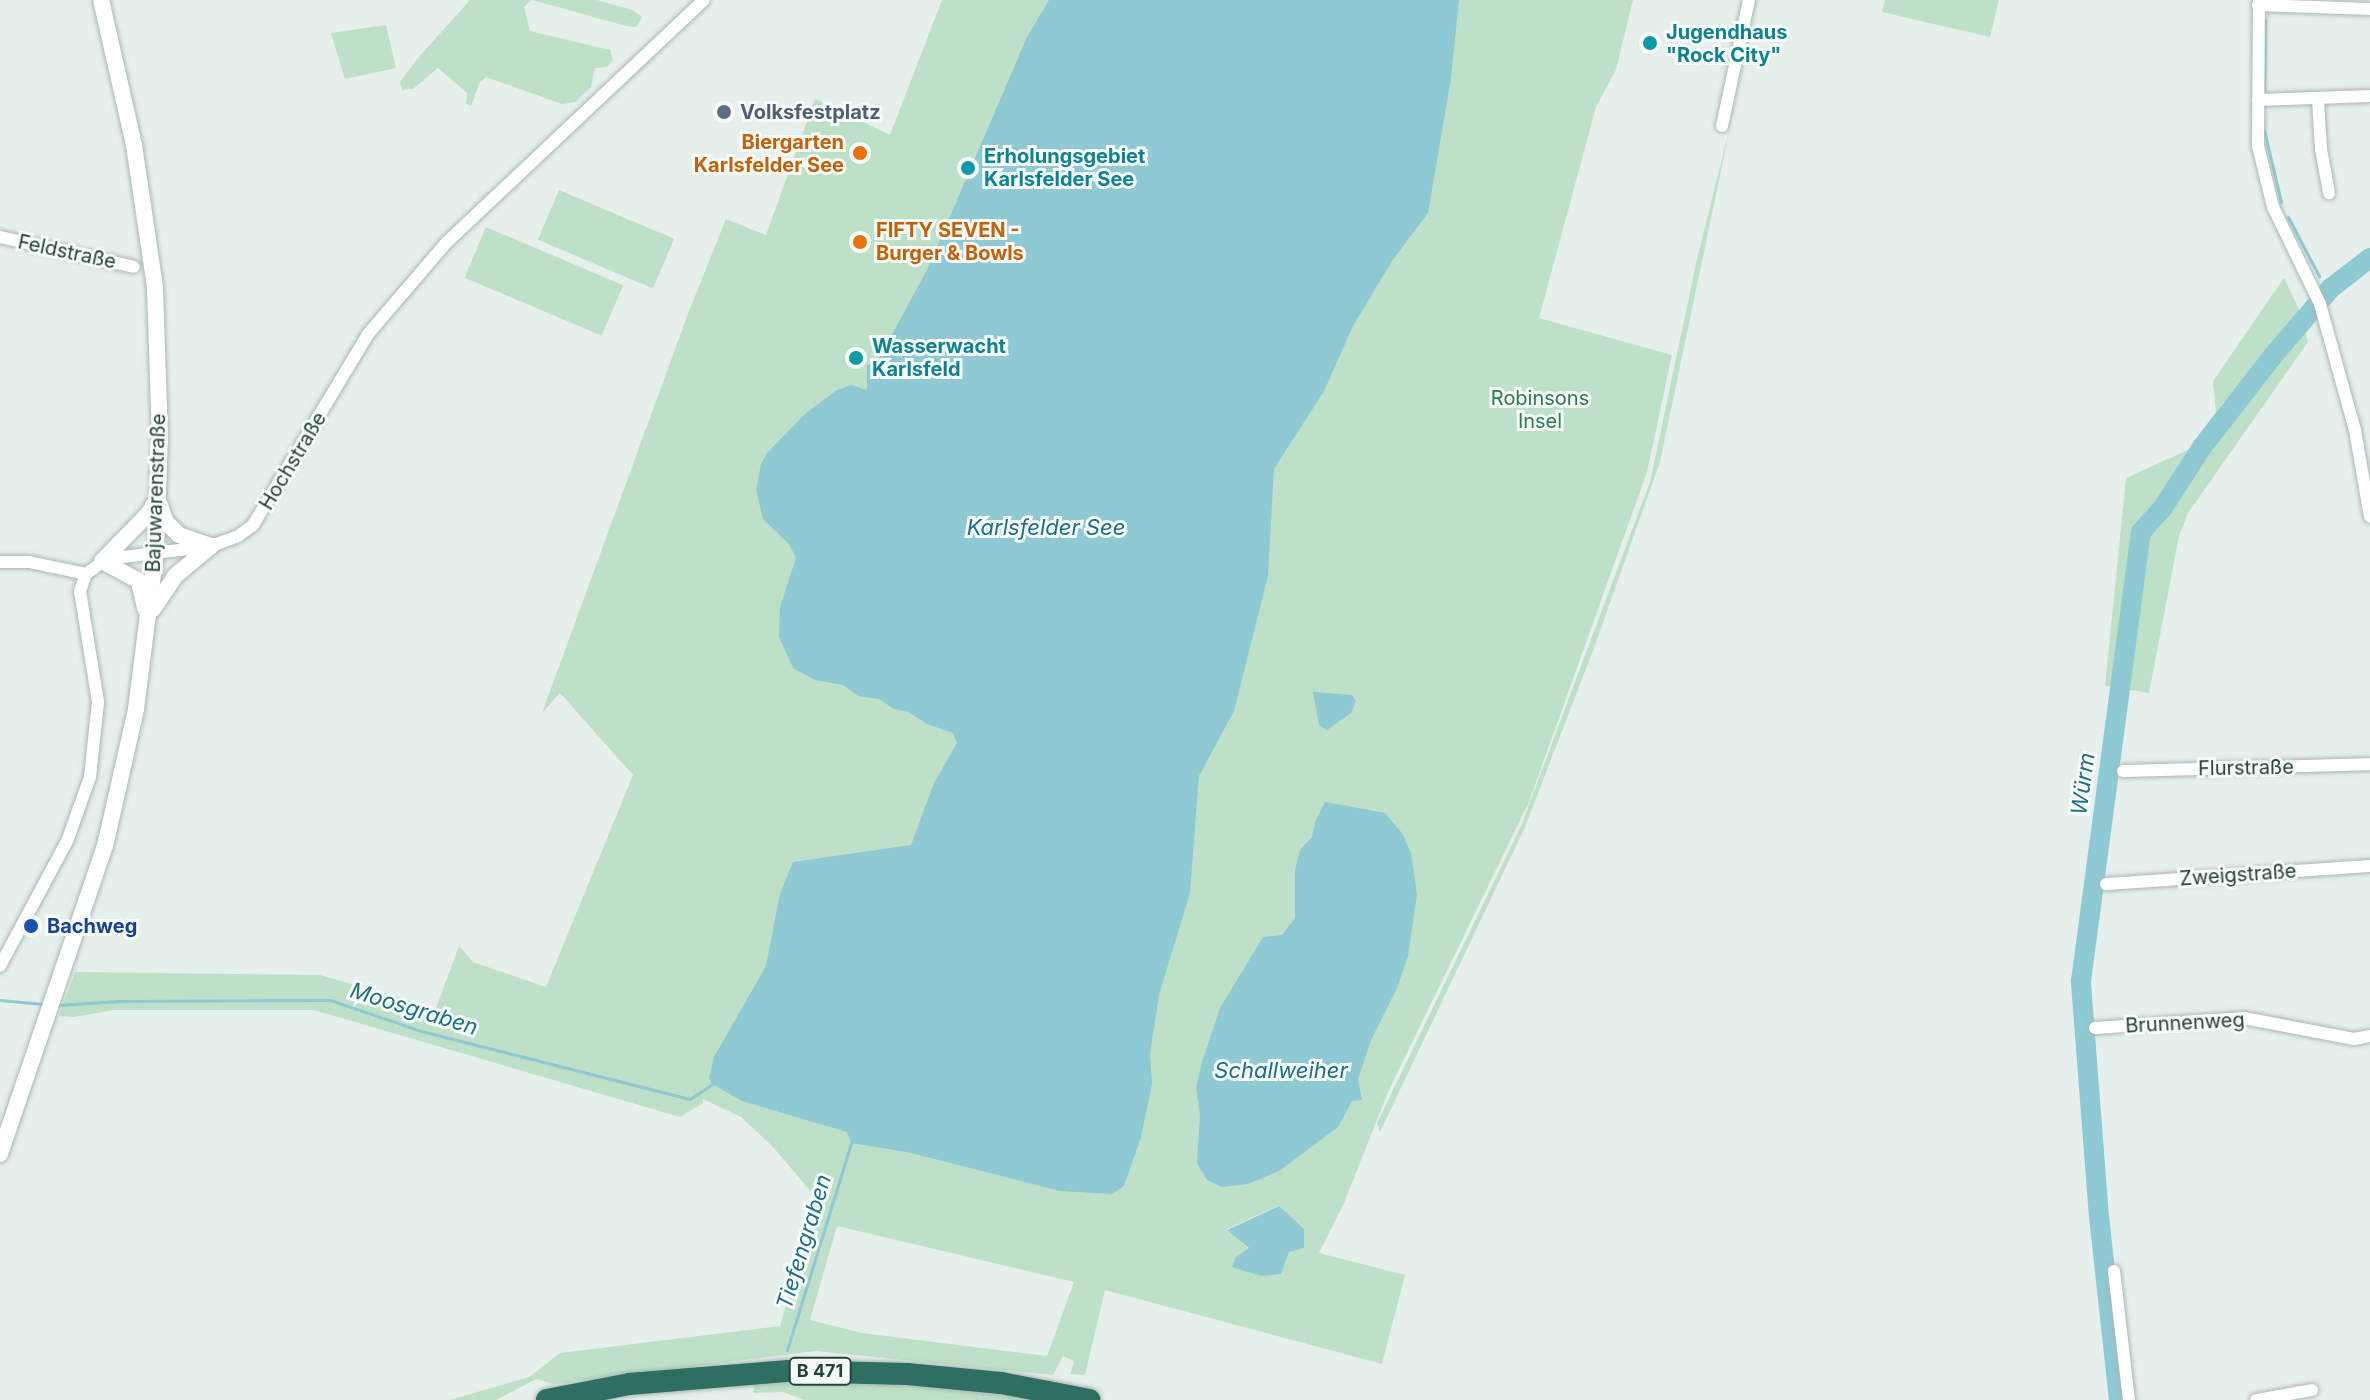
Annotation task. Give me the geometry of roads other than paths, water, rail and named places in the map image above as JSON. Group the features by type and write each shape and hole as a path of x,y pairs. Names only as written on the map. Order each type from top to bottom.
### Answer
{"highway":[{"name":"B 471","path":"547,1400 629,1384 788,1371 874,1372 985,1381 1089,1400"}],"main road":[{"name":"Bajuwarenstraße","path":"0,1154 105,846 136,709 156,551 160,439 155,287 134,145 101,0"},
{"path":"157,498 166,522 179,535 211,546"},
{"path":"147,625 139,581 102,561 149,513 157,498"},
{"path":"147,625 152,609 175,576 211,546"}],"street":[{"name":"Hochstraße","path":"86,574 102,561 156,551 211,546 238,536 264,512 368,334 446,243 704,0"},
{"path":"1722,126 1749,0"},
{"path":"2370,9 2258,2 2258,146 2269,194 2318,298 2355,430 2370,517"},
{"path":"2258,100 2370,96 2370,109"},
{"path":"2318,99 2321,149 2329,193"},
{"name":"Feldstraße","path":"0,237 134,267"},
{"path":"0,562 29,562 86,574 80,591 98,702 90,777 68,839 0,966"},
{"name":"Flurstraße","path":"2123,771 2370,764"},
{"name":"Zweigstraße","path":"2106,884 2370,866"},
{"name":"Brunnenweg","path":"2095,1028 2244,1018 2354,1039 2370,1036"},
{"path":"2114,1271 2129,1400"},
{"path":"2256,1400 2312,1390"}],"water":[{"name":"Karlsfelder See","path":"1049,0 1459,0 1451,78 1428,213 1392,261 1353,326 1324,391 1274,469 1268,576 1234,711 1199,776 1190,893 1159,995 1150,1054 1152,1084 1141,1137 1124,1186 1112,1194 1060,1191 907,1152 851,1143 847,1132 742,1101 712,1084 709,1078 714,1057 766,966 780,894 793,862 911,845 934,783 957,743 953,733 927,724 908,712 894,709 879,699 858,696 843,685 815,680 793,668 779,637 780,607 796,558 789,544 763,519 756,490 761,464 767,453 805,414 837,390 851,385 867,390 867,365 874,363 881,368 884,364 878,360 927,270 1027,37"},
{"path":"1313,692 1352,695 1356,701 1351,713 1327,730 1319,725"},
{"name":"Schallweiher","path":"1325,802 1385,813 1402,833 1411,853 1417,894 1408,956 1397,988 1371,1040 1358,1079 1362,1100 1352,1101 1338,1127 1279,1171 1248,1184 1222,1187 1207,1180 1197,1163 1200,1115 1196,1088 1202,1062 1220,1008 1263,937 1282,935 1295,918 1295,870 1300,850 1312,837 1315,822"},
{"path":"1279,1206 1304,1229 1304,1248 1289,1252 1281,1274 1261,1276 1232,1267 1236,1257 1249,1248 1227,1230"}],"waterway":[{"path":"2264,91 2265,20"},
{"path":"2264,130 2281,202"},
{"path":"2288,217 2319,276"},
{"name":"Würm","path":"2119,1400 2099,1217 2081,981 2141,532 2162,509 2202,447 2272,357 2331,288 2370,258"},
{"name":"Würm","path":"2323,290 2325,295"},
{"name":"Moosgraben","path":"0,1000 43,1004"},
{"name":"Moosgraben","path":"58,1005 121,1001 330,1000 421,1031 690,1099 712,1084"},
{"name":"Tiefengraben","path":"787,1350 851,1143"}],"place":[{"name":"Jugendhaus \"Rock City\"","path":"1650,43"},
{"name":"Volksfestplatz","path":"724,112"},
{"name":"Biergarten Karlsfelder See","path":"860,153"},
{"name":"Erholungsgebiet Karlsfelder See","path":"968,168"},
{"name":"FIFTY SEVEN - Burger & Bowls","path":"860,242"},
{"name":"Wasserwacht Karlsfeld","path":"856,358"},
{"name":"Bachweg","path":"31,926"}],"park label":[{"name":"Robinsons Insel","path":"1540,410"}]}
